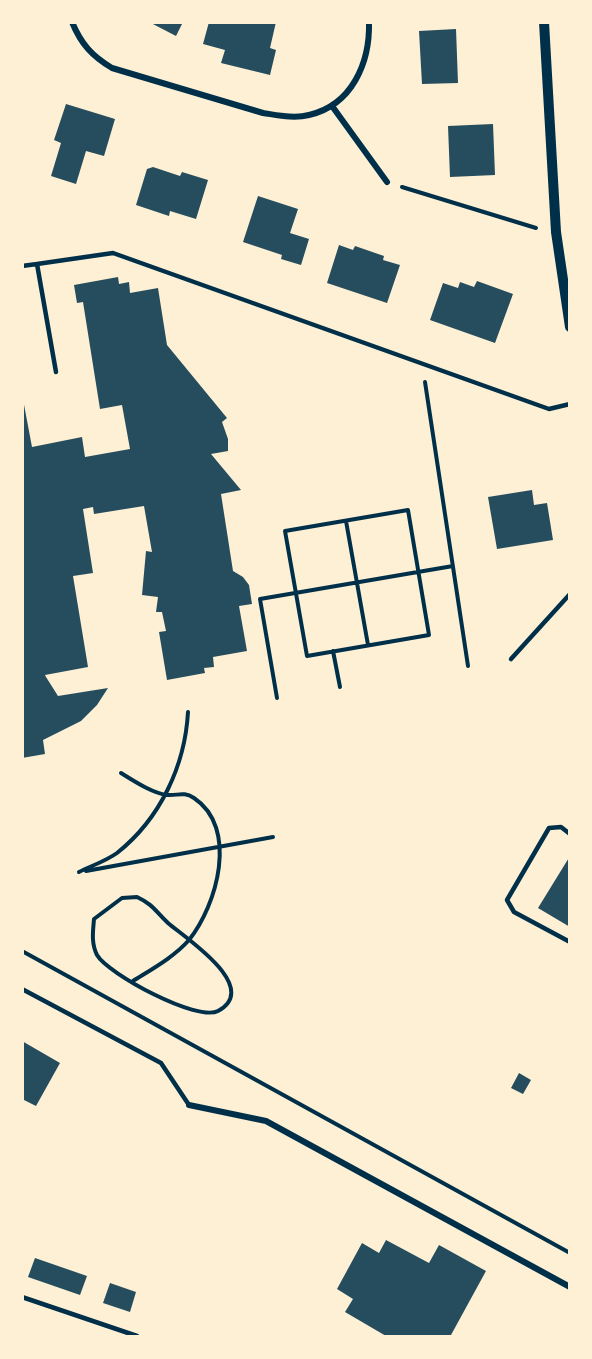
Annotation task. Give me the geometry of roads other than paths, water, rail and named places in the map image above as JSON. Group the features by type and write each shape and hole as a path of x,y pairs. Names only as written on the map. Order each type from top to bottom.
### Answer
{"street":[{"path":"72,22 84,46 94,58 112,68 263,113 308,116 332,106 347,93 359,76 366,59 369,22"},
{"path":"544,22 556,232 570,327"},
{"path":"332,106 387,182"},
{"path":"189,1106 266,1121 570,1287"}],"lane":[{"path":"22,266 113,253 549,409 570,404"},
{"path":"37,264 56,372"},
{"path":"511,659 570,594"},
{"path":"570,834 561,827 549,828 507,900 514,912 570,942"},
{"path":"22,989 161,1063 189,1106"},
{"path":"22,1297 137,1336"}]}
